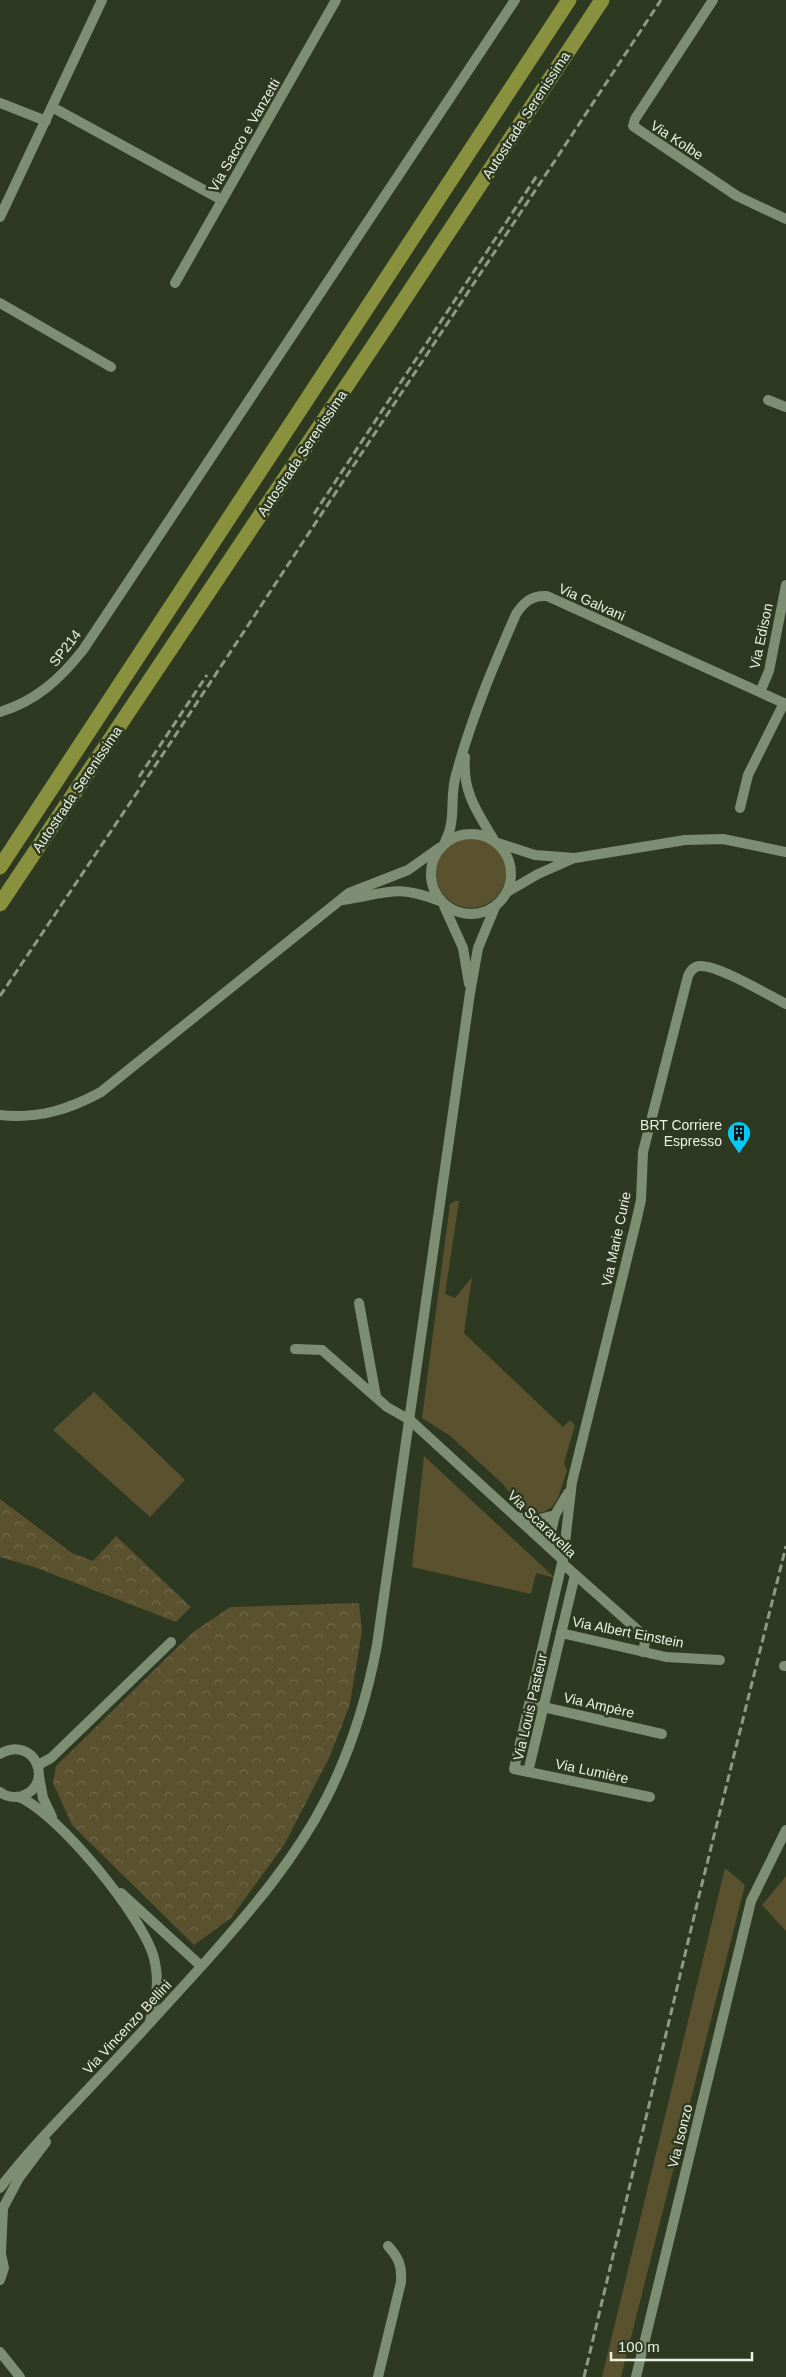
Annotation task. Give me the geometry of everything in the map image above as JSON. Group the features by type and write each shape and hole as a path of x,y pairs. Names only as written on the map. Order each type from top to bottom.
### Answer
{"highway":[{"name":"Autostrada Serenissima","path":"0,867 569,0"},
{"name":"Autostrada Serenissima","path":"0,904 602,0"}],"street":[{"path":"0,217 102,0"},
{"name":"Via Sacco e Vanzetti","path":"175,284 336,0"},
{"name":"SP214","path":"0,712 34,698 53,684 68,669 132,578 515,0"},
{"name":"Via Kolbe","path":"713,0 635,119 633,126 737,196 786,219"},
{"path":"0,102 46,121"},
{"path":"52,107 222,200"},
{"path":"0,303 111,367"},
{"path":"768,400 786,407"},
{"name":"Via Edison","path":"760,692 769,671 786,586"},
{"name":"Via Galvani","path":"442,845 453,822 454,778 488,677 516,614 523,604 534,597 547,596 785,703"},
{"path":"740,808 748,775 785,703"},
{"name":"Via Galvani","path":"466,741 464,766 466,789 474,808 496,842"},
{"path":"0,1115 36,1116 58,1112 79,1105 102,1092 349,893 408,870 457,836 470,833 482,835 496,842 535,855 575,858 685,840 722,839 786,852"},
{"path":"496,842 506,854 511,866 511,879 507,892"},
{"path":"442,845 432,861 430,875 432,889 441,902 463,948 470,993"},
{"path":"470,993 478,948 495,907 507,892 538,874 575,858"},
{"path":"340,901 386,890 401,890 441,902 455,912 468,915 482,913 495,907"},
{"name":"Via Marie Curie","path":"562,1562 572,1482 636,1222 640,1200 643,1152 688,976 692,969 698,966 706,967 739,980 786,1004"},
{"name":"Via Vincenzo Bellini","path":"0,2188 25,2157 258,1902 292,1855 326,1800 350,1745 367,1691 377,1645 470,993"},
{"path":"359,1303 376,1397"},
{"name":"Via Scaravella","path":"295,1349 322,1350 387,1407 410,1420 548,1546 575,1575 640,1632 645,1642 643,1652"},
{"path":"548,1546 555,1515 572,1482"},
{"path":"516,1517 536,1520 555,1515"},
{"name":"Via Louis Pasteur","path":"562,1562 514,1769 528,1772 575,1575"},
{"name":"Via Albert Einstein","path":"547,1626 666,1657 720,1660"},
{"path":"10,1797 33,1790 38,1770 171,1642"},
{"name":"Via Ampère","path":"530,1704 662,1734"},
{"path":"2,1752 23,1750 30,1754 38,1770 46,1806 58,1826"},
{"name":"Via Lumière","path":"528,1772 650,1798"},
{"path":"0,1792 34,1805 58,1826 107,1881 201,1966"},
{"name":"Via Isonzo","path":"636,2377 751,1901 786,1830"},
{"path":"107,1881 136,1922 153,1955 158,1992 148,2024"},
{"name":"Via Vincenzo Bellini","path":"0,2280 4,2268 1,2251 3,2208 20,2178 73,2106"},
{"path":"378,2377 401,2282 402,2267 396,2255 388,2246"},
{"path":"0,2352 20,2377"}],"green space":[{"path":"471,838 484,841 496,848 503,860 506,873 503,886 496,898 484,905 471,908 458,905 446,898 439,886 436,873 439,860 446,848 458,841"},
{"path":"459,1201 445,1294 455,1298 472,1277 464,1333 563,1427 570,1420 575,1425 564,1463 567,1471 558,1498 552,1507 544,1512 537,1513 521,1507 503,1484 449,1435 422,1418 450,1204"},
{"path":"94,1392 185,1480 150,1517 53,1430"},
{"path":"424,1456 555,1578 536,1573 531,1594 412,1567"},
{"path":"0,1499 72,1553 93,1561 116,1536 191,1607 176,1622 37,1568 0,1557"},
{"path":"359,1603 362,1631 350,1704 330,1756 284,1845 231,1918 194,1945 72,1825 53,1783 56,1766 192,1633 230,1607"},
{"path":"725,1868 745,1885 621,2377 602,2377"},
{"path":"786,1876 786,1931 762,1905"}],"railway":[{"path":"0,996 167,748 661,0"},
{"path":"314,514 538,174"},
{"path":"139,777 207,675"},
{"path":"584,2377 698,1900 786,1546"}],"place":[{"name":"BRT Corriere Espresso","path":"739,1154"}]}
